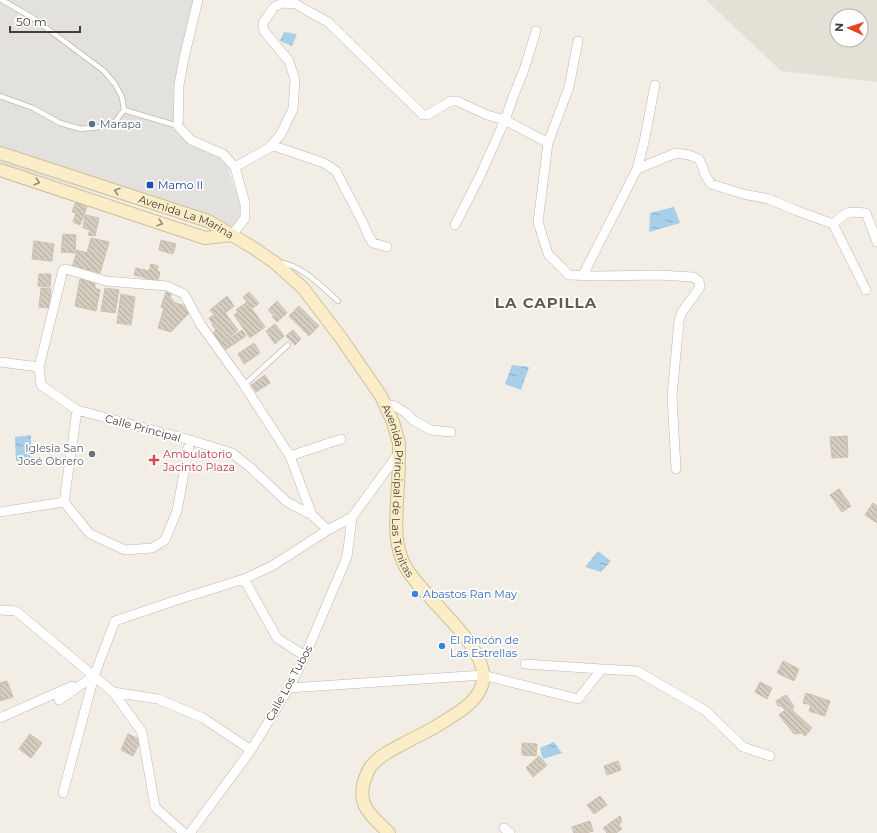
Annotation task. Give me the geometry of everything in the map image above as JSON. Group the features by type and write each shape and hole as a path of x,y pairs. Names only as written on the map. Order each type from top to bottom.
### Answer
{"main road":[{"name":"Avenida La Marina","path":"0,153 208,221 232,236"},
{"name":"Avenida La Marina","path":"0,170 205,238 232,236"},
{"name":"Avenida Principal de Las Tunitas","path":"232,236 274,262 302,288 341,338 381,396 393,422 399,443 396,533 398,549 405,565 415,581 462,632 481,663 483,675"},
{"path":"389,833 370,814 364,805 362,792 365,776 379,758 463,710 476,696 482,684 483,675"}],"street":[{"path":"198,0 179,85 178,126 191,140 223,154 235,167 245,204 245,218 232,236"},
{"path":"235,167 269,148 281,134 293,109 295,80 289,61 264,31 264,23 274,7 282,3 296,4 328,22 423,115 427,115 453,100 487,115 505,120 548,143"},
{"path":"455,225 479,178 505,120 524,70 536,31"},
{"path":"578,41 569,87 548,143 538,222 548,254 569,275 658,275 693,277 699,281 700,287 682,312 679,321 672,396 676,469"},
{"path":"583,275 636,169 644,142 655,85"},
{"path":"271,145 324,163 336,171 373,243 387,247"},
{"path":"636,169 676,153 689,155 699,159 705,175 711,184 743,194 769,199 833,224 866,290"},
{"path":"833,224 844,214 852,212 866,213 877,242"},
{"path":"0,362 39,367 63,270 66,269 106,280 167,286 184,294 201,325 244,385 290,456 312,514"},
{"name":"Calle Principal","path":"39,367 41,385 77,410 190,440 232,453 251,468 287,502 312,514 328,530"},
{"path":"384,404 395,406 406,413 413,420 431,430 451,432"},
{"path":"77,410 64,502 90,534 125,550 152,548 165,540 177,511 190,440"},
{"path":"290,456 342,440"},
{"path":"63,793 94,676 115,621 244,579 272,566 328,530 352,517 399,453"},
{"path":"0,512 64,502"},
{"name":"Calle Los Tubos","path":"190,833 251,750 289,688 305,656 347,557 352,517"},
{"path":"244,579 277,638 305,656"},
{"path":"0,610 16,611 113,692 142,732 155,807 184,833"},
{"path":"525,664 637,671 706,712 743,747 770,756"},
{"path":"289,688 483,675 578,699 602,669"},
{"path":"59,700 94,676"},
{"path":"0,718 94,676"},
{"path":"113,692 158,699 203,718 251,750"}],"lane":[{"path":"0,96 33,108 60,123 81,129 99,127 114,122 124,110 122,97 115,84 104,71 33,18 2,0"},
{"path":"124,110 178,126"},
{"path":"274,262 286,263 305,273 338,301"},
{"path":"244,385 288,345"}],"shaded area":[{"name":"Marapa","path":"0,0 199,0 178,108 191,140 223,154 245,218 232,235 0,163"},
{"path":"706,0 877,0 877,82 781,71"}],"water":[{"path":"284,32 297,34 292,46 280,41"},
{"path":"674,207 680,223 649,232 650,213"},
{"path":"512,365 529,367 521,390 505,384"},
{"path":"31,435 31,460 16,461 15,437"},
{"path":"598,551 611,561 601,572 585,567"},
{"path":"554,742 562,753 543,759 540,748"}],"building":[{"path":"76,202 87,207 80,225 73,222 76,213 72,212"},
{"path":"85,215 99,218 95,236 88,235 90,230 83,228"},
{"path":"63,234 76,235 75,253 61,252"},
{"path":"91,238 109,242 100,273 72,268 77,250 87,253"},
{"path":"161,240 176,244 173,254 159,250"},
{"path":"34,241 54,244 52,261 32,259"},
{"path":"151,264 158,266 157,271 160,272 158,281 134,275 136,268 149,271"},
{"path":"39,274 51,274 50,287 38,286"},
{"path":"80,279 95,282 95,288 100,290 96,311 75,306"},
{"path":"41,288 51,289 49,308 39,307"},
{"path":"105,288 119,290 115,313 101,311"},
{"path":"166,292 171,294 170,299 173,300 173,302 188,307 189,313 171,332 158,328 164,308 161,307"},
{"path":"249,292 259,303 253,308 243,297"},
{"path":"121,294 135,297 131,325 117,323"},
{"path":"227,296 234,306 225,313 238,330 221,344 213,333 216,330 209,318 214,315 210,310"},
{"path":"277,301 287,313 277,322 268,310"},
{"path":"247,302 265,327 250,338 234,315 238,312 236,310"},
{"path":"299,306 319,326 309,336 289,316"},
{"path":"275,324 284,336 275,344 266,331"},
{"path":"242,330 246,336 225,350 221,344"},
{"path":"293,330 301,339 295,345 286,336"},
{"path":"254,343 260,353 244,364 238,354"},
{"path":"265,375 270,383 256,392 251,385"},
{"path":"847,436 848,457 832,458 830,437"},
{"path":"839,489 851,506 842,512 830,495"},
{"path":"873,503 877,506 877,523 865,515"},
{"path":"783,661 799,669 794,681 777,673"},
{"path":"7,681 13,697 0,701 0,683"},
{"path":"760,682 772,688 767,699 755,692"},
{"path":"806,693 830,701 825,716 809,711 811,705 803,703"},
{"path":"786,695 794,706 792,710 812,728 805,736 801,733 794,734 779,715 785,710 781,706 778,706 776,701"},
{"path":"30,734 42,743 31,758 19,749"},
{"path":"128,734 141,740 133,756 121,750"},
{"path":"522,743 537,744 536,756 522,755"},
{"path":"539,756 547,765 533,777 526,768"},
{"path":"618,761 621,770 607,775 604,766"},
{"path":"600,796 607,805 594,814 587,805"},
{"path":"620,816 622,821 619,825 622,829 616,833 607,833 603,828"},
{"path":"590,821 593,831 586,833 574,833 572,827"}],"place":[{"name":"Marapa","path":"92,124"},
{"name":"Mamo II","path":"150,185"},
{"name":"Iglesia San José Obrero","path":"92,454"},
{"name":"Ambulatorio Jacinto Plaza","path":"154,460"},
{"name":"Abastos Ran May","path":"415,594"},
{"name":"El Rincón de Las Estrellas","path":"442,646"}],"district":[{"name":"LA CAPILLA","path":"546,303"}]}
